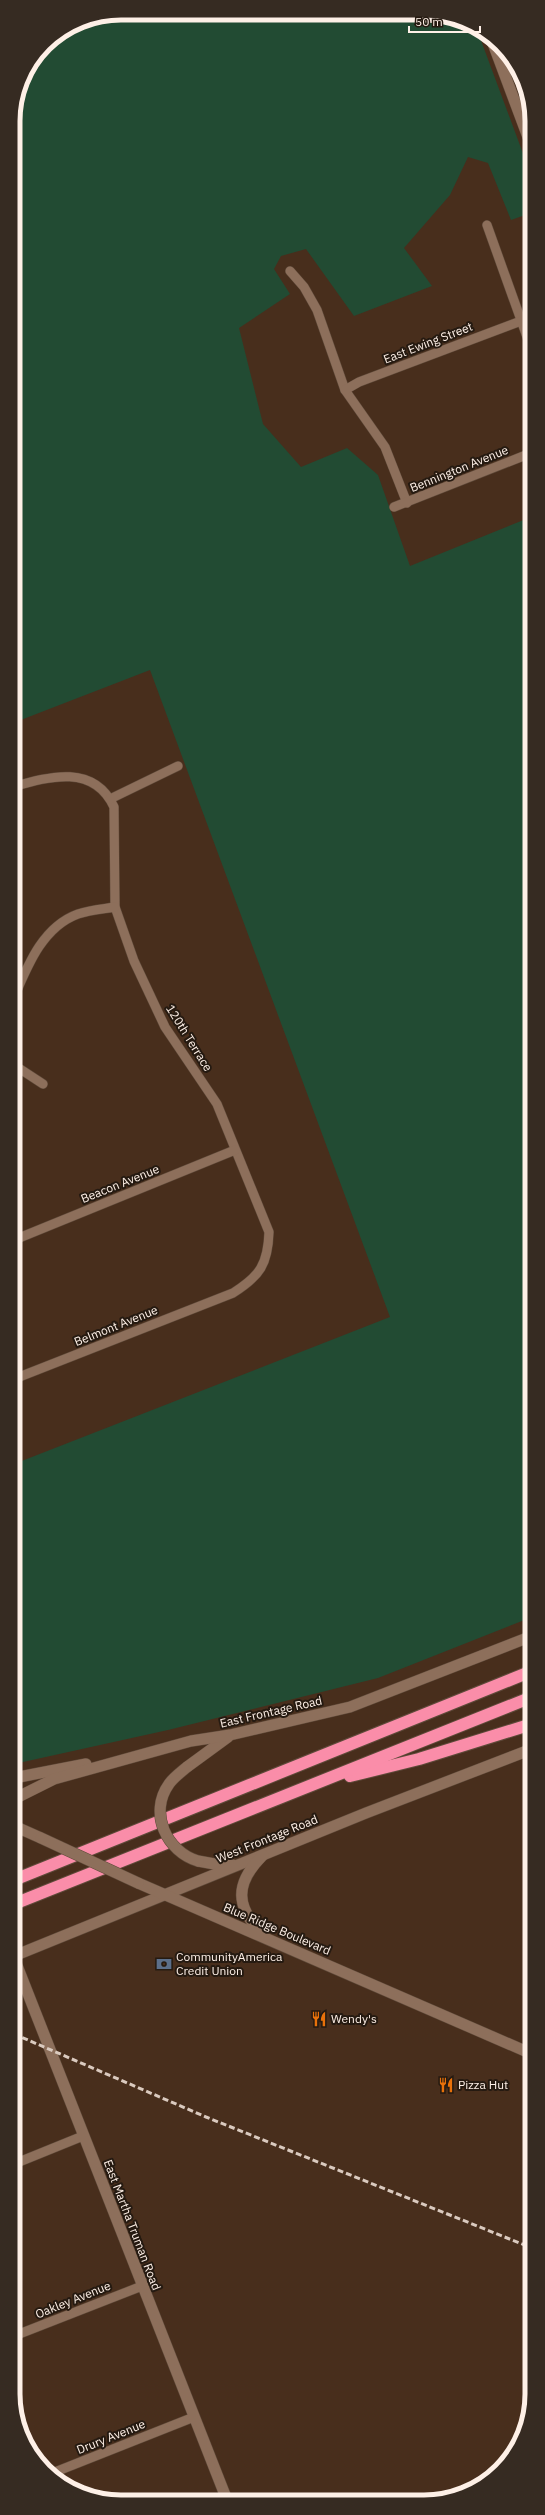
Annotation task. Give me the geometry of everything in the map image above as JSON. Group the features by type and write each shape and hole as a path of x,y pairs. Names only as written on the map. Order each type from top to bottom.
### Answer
{"highway":[{"path":"20,1878 525,1674"},
{"path":"20,1902 525,1700"},
{"path":"310,1785 419,1759 525,1726"}],"street":[{"path":"496,51 525,129"},
{"path":"487,225 525,332"},
{"path":"290,271 304,287 317,310 345,390 385,447 407,503"},
{"name":"East Ewing Street","path":"345,390 359,382 521,321"},
{"name":"Bennington Avenue","path":"394,506 407,503 525,455"},
{"path":"110,799 178,766"},
{"name":"120th Terrace","path":"20,785 39,779 65,777 88,779 100,786 114,807 115,906 134,961 156,1009 217,1104 269,1232 268,1248 260,1270 250,1282 226,1295"},
{"path":"20,978 38,947 57,926 78,914 115,906"},
{"path":"20,1069 43,1084"},
{"name":"Beacon Avenue","path":"20,1238 235,1150"},
{"name":"Belmont Avenue","path":"20,1377 226,1295"},
{"name":"East Frontage Road","path":"20,1796 54,1779 111,1765 191,1742 230,1735 350,1707 525,1639"},
{"path":"230,1735 186,1767 169,1784 162,1797 159,1811 161,1824 173,1846 185,1857 220,1865 241,1864"},
{"name":"West Frontage Road","path":"20,1955 366,1813 525,1753"},
{"path":"20,1777 85,1764 111,1765"},
{"name":"Blue Ridge Boulevard","path":"20,1829 138,1883 525,2051"},
{"path":"263,1855 250,1870 243,1882 241,1896 245,1910 267,1939"},
{"name":"East Martha Truman Road","path":"20,1973 225,2495"},
{"path":"20,2161 83,2136"},
{"name":"Oakley Avenue","path":"20,2334 142,2286"},
{"name":"Drury Avenue","path":"57,2471 194,2417"}],"green space":[{"path":"114,20 431,20 456,25 469,30 480,37 525,159 525,215 511,220 488,163 468,157 450,195 404,248 432,286 354,316 306,249 281,256 274,269 290,294 239,328 263,424 301,467 347,448 378,475 410,566 525,519 525,1620 378,1678 168,1730 20,1763 20,1462 390,1317 150,670 20,720 20,114 23,95 28,82 41,60 54,45 65,37 76,30 95,23"}],"railway":[{"path":"20,2037 206,2117 525,2245"}],"place":[{"name":"CommunityAmerica Credit Union","path":"164,1964"},
{"name":"Wendy's","path":"319,2019"},
{"name":"Pizza Hut","path":"446,2085"}]}
